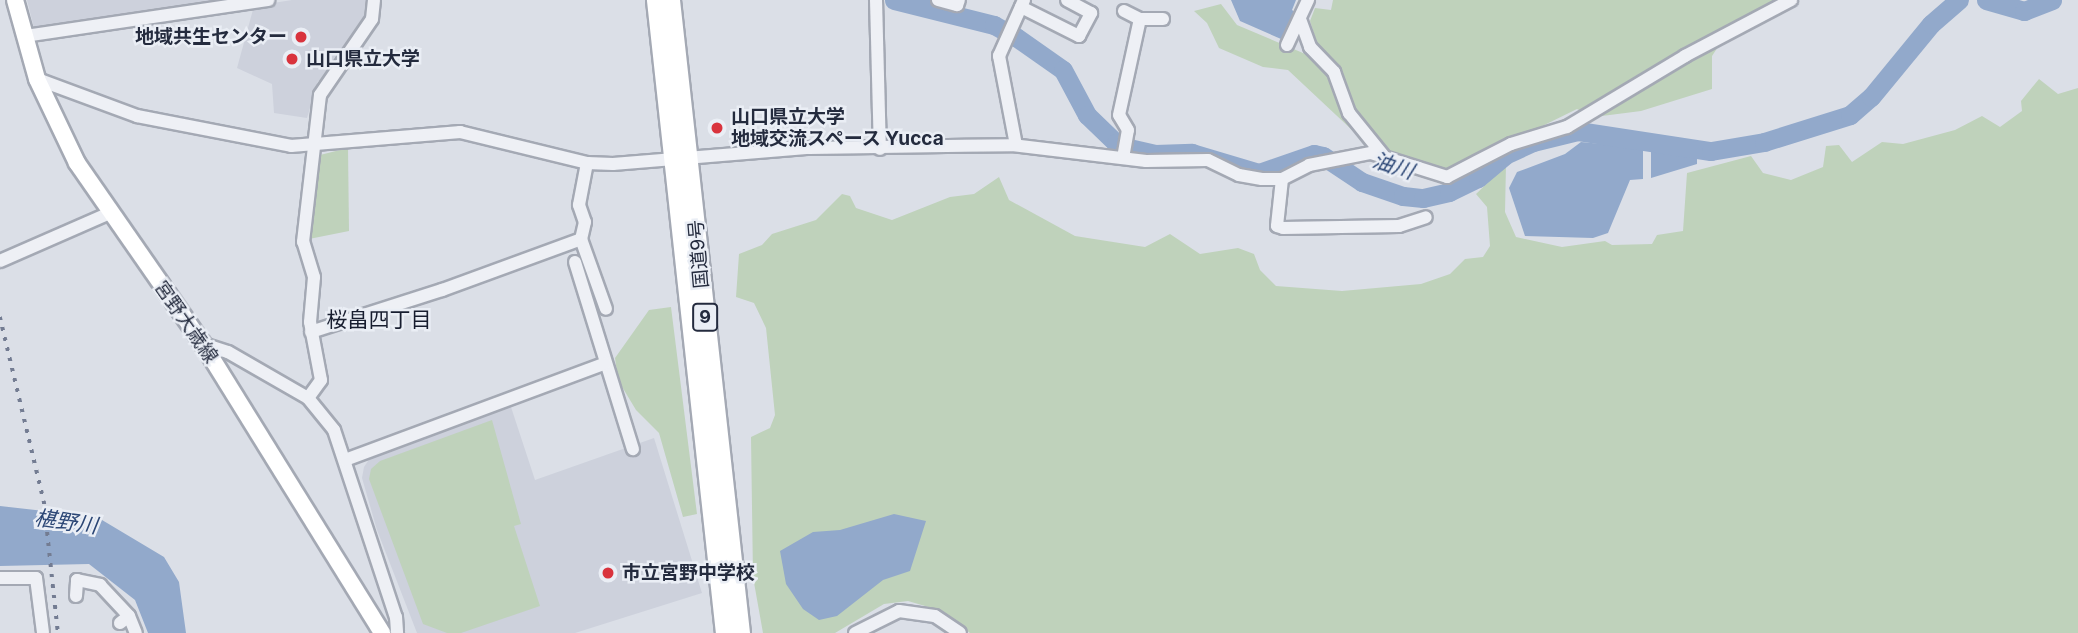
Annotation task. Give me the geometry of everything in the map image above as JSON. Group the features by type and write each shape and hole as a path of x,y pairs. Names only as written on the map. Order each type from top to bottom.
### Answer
{"highway":[{"name":"国道9号","path":"656,0 683,160 740,633"},
{"name":"国道9号","path":"670,0 725,633"}],"main road":[{"name":"宮野大歳線","path":"15,0 37,79 61,133 110,213 203,344 382,633"}],"street":[{"path":"25,36 268,0"},
{"path":"308,398 321,380 311,332 314,277 303,242 320,95 372,19 374,0"},
{"path":"877,0 880,149"},
{"path":"938,0 957,5 959,0"},
{"path":"1016,145 998,64 1022,4 1079,36 1091,13 1067,0"},
{"path":"1287,45 1308,0"},
{"path":"37,79 162,122 239,139 313,145 460,132 587,163 683,160 809,148 1016,145 1123,158 1208,160 1240,175 1282,179 1309,165 1371,153 1383,155 1425,173 1455,175 1511,144 1567,127 1685,56 1791,0"},
{"path":"1124,11 1140,19 1163,19"},
{"path":"1123,158 1128,130 1119,115 1140,19"},
{"path":"1300,19 1310,47 1334,72 1349,113 1383,155"},
{"path":"587,163 579,205 585,222 581,239 606,309"},
{"path":"1282,179 1278,226 1283,228 1399,226 1426,217"},
{"path":"0,261 110,213"},
{"path":"311,332 442,290 581,239"},
{"path":"575,262 633,449"},
{"path":"203,344 228,352 308,398 334,430 396,617 397,633"},
{"path":"345,460 606,363"},
{"path":"0,578 36,578 43,633"},
{"path":"76,596 77,580 100,586 136,633"},
{"path":"855,633 899,611 934,616 960,633"}],"shaded area":[{"path":"27,0 247,0 35,32"},
{"name":"山口県立大学","path":"292,0 370,0 369,21 326,81 318,81 307,118 274,113 272,84 237,68 254,6"},
{"path":"511,407 535,480 654,438 702,593 575,633 417,633 377,530 362,478 364,467 370,458"}],"green space":[{"path":"1333,0 1778,0 1733,24 1712,56 1712,89 1641,111 1594,117 1577,109 1512,141 1464,182 1447,187 1442,171 1385,149 1370,126 1352,130 1288,70 1263,67 1219,48 1207,23 1194,11 1221,4 1237,25 1310,56 1317,43 1310,21 1315,8 1331,10"},
{"path":"2039,79 2058,94 2078,88 2078,633 970,633 942,611 908,601 884,604 835,633 763,633 753,577 751,437 770,428 775,415 766,328 754,303 736,297 739,254 762,245 772,234 816,220 842,194 850,196 856,208 892,220 950,197 974,194 999,177 1009,200 1075,236 1145,247 1170,234 1200,254 1238,248 1254,254 1260,270 1276,286 1342,291 1421,284 1450,274 1465,259 1483,257 1490,246 1487,207 1476,194 1506,165 1505,212 1516,237 1562,247 1605,241 1612,245 1652,244 1657,235 1683,231 1687,173 1751,156 1763,173 1791,180 1823,167 1826,146 1839,145 1852,162 1882,142 1903,144 1955,130 1982,116 2000,127 2022,111 2021,101"},
{"path":"348,148 349,231 309,239 313,174 320,155"},
{"path":"671,307 697,514 683,517 659,433 636,410 618,380 615,358 649,310"},
{"path":"492,420 521,524 514,526 540,606 461,633 447,633 423,624 369,479 371,469 380,461"}],"water":[{"path":"1231,0 1296,0 1292,10 1296,13 1281,39 1240,21"},
{"path":"1581,142 1643,148 1643,179 1630,180 1608,233 1593,238 1525,236 1509,188 1517,172 1565,154"},
{"path":"1651,151 1697,156 1697,164 1651,178"},
{"name":"椹野川","path":"0,506 97,517 164,557 179,582 186,633 148,633 135,600 89,564 0,566"},
{"path":"894,514 926,521 910,571 883,580 837,616 819,620 803,609 786,584 780,551 813,532 840,530"}],"waterway":[{"name":"油川","path":"894,0 994,25 1016,37 1063,70 1087,115 1116,143 1129,148 1155,154 1192,153 1259,173 1314,154 1323,156 1362,182 1403,196 1423,198 1449,192 1478,178 1505,155 1533,142 1578,131 1711,151 1764,142 1850,115 1871,97 1931,24 1959,0"},
{"name":"油川","path":"1986,0 2024,11 2052,0"}],"railway":[{"path":"0,317 44,501 58,633"}],"place":[{"name":"地域共生センター","path":"301,37"},
{"name":"山口県立大学","path":"292,59"},
{"name":"山口県立大学 地域交流スペース Yucca","path":"717,128"},
{"name":"市立宮野中学校","path":"608,573"}],"district":[{"name":"桜畠四丁目","path":"379,320"}]}
